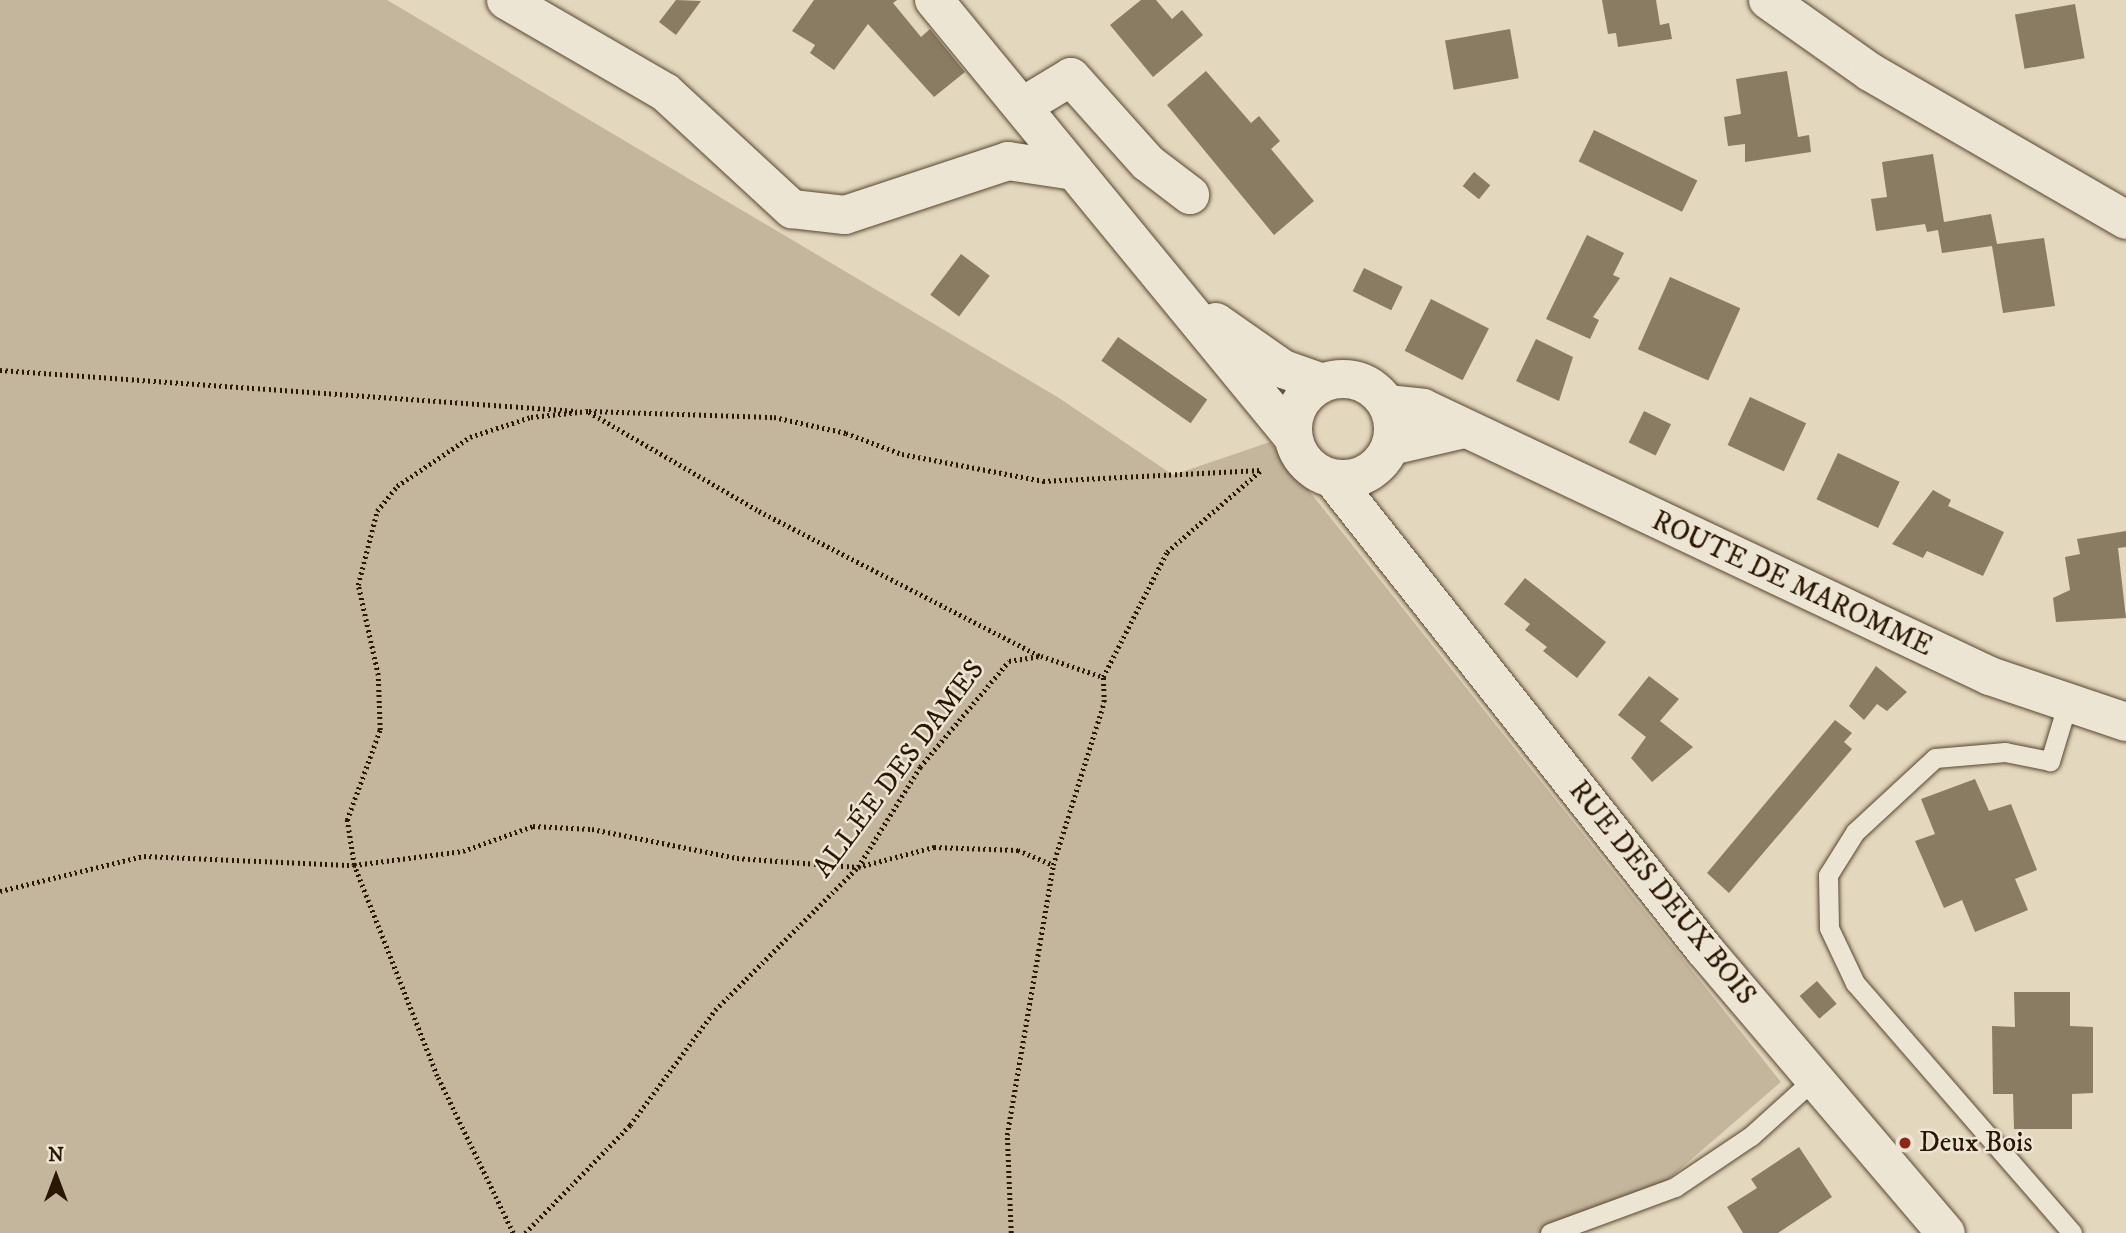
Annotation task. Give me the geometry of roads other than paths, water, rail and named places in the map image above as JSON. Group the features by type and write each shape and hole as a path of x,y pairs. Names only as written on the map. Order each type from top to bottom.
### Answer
{"street":[{"path":"506,0 665,92 792,209 845,215 1008,161 1074,170"},
{"path":"934,0 1180,296 1295,445 1333,479 1383,457 1464,429"},
{"path":"1768,0 1870,72 2126,220"},
{"path":"1023,106 1071,77 1148,163 1190,195"},
{"path":"1180,296 1283,369 1323,383 1359,381 1387,404 1383,457 1387,545"},
{"path":"1295,445 1302,399 1323,383"},
{"name":"ROUTE DE MAROMME","path":"1387,404 1423,408 1990,676 2067,705 2126,722"},
{"name":"RUE DES DEUX BOIS","path":"1333,479 1814,1079 1946,1233"}],"lane":[{"path":"2067,705 2050,761 2005,752 1936,758 1855,832 1828,876 1829,928 1855,982 2072,1233"},
{"path":"1550,1233 1675,1187 1751,1136 1814,1079"}],"place":[{"name":"Deux Bois","path":"1905,1143"}]}
